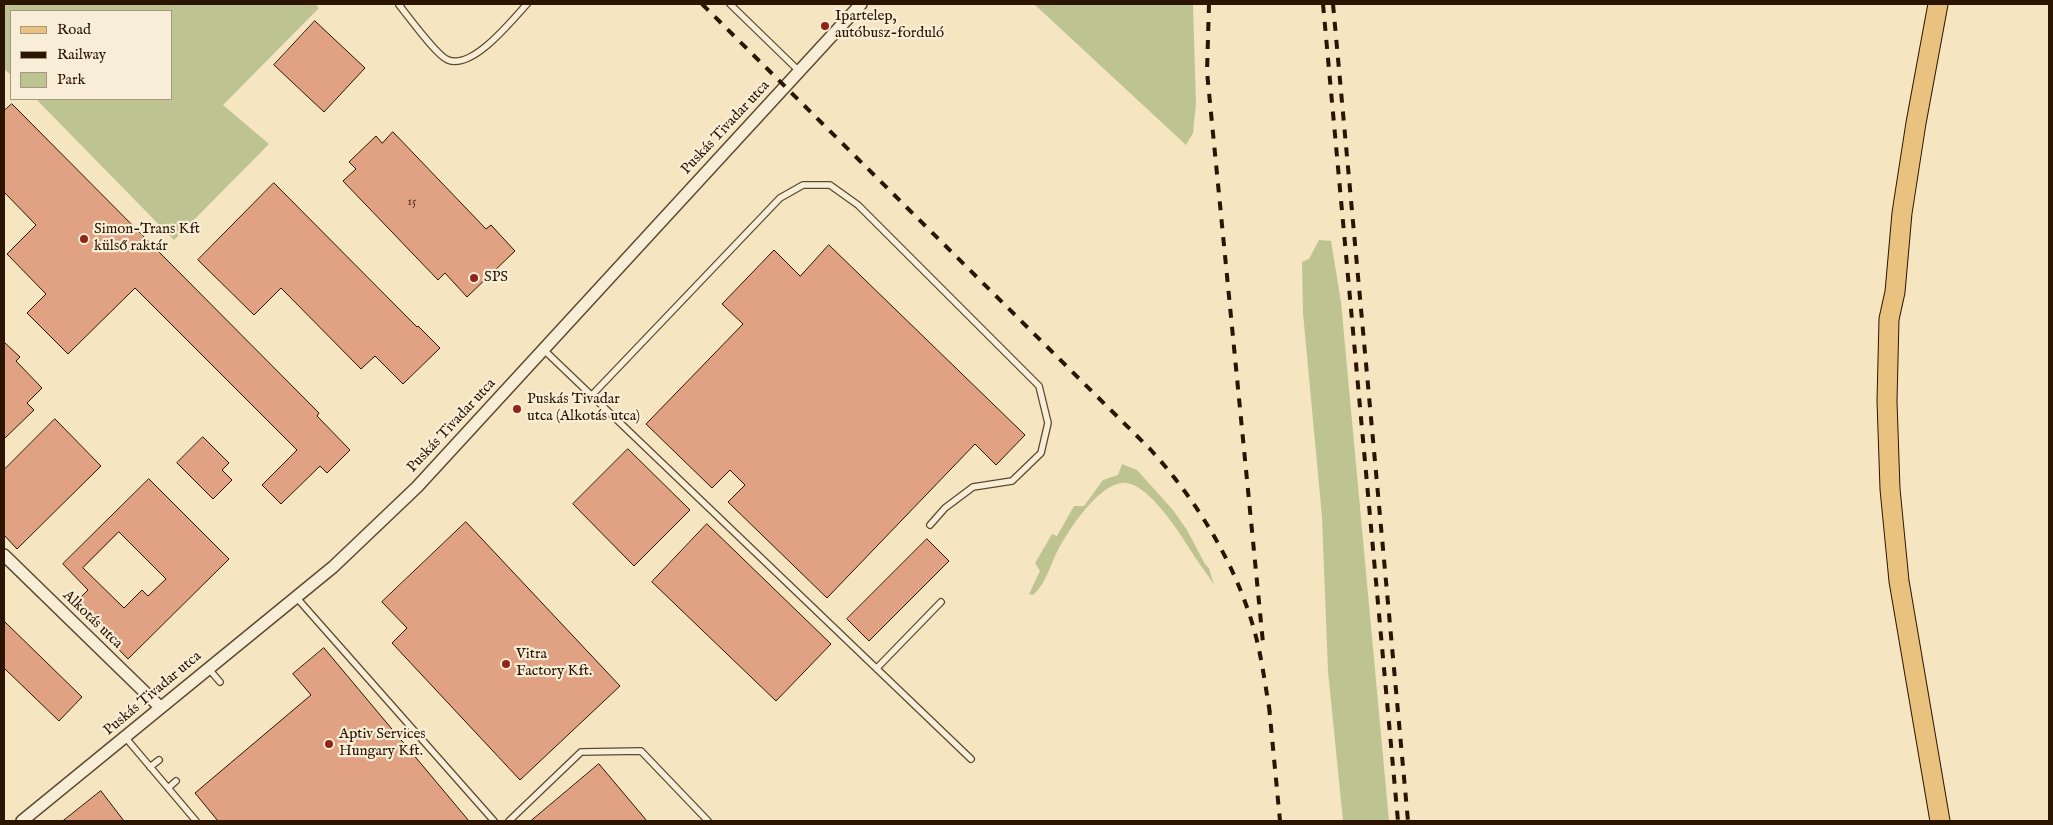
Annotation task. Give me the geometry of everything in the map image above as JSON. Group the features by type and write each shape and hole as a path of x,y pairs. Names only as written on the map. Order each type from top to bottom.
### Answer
{"main road":[{"path":"1938,4 1916,123 1899,239 1894,292 1889,319 1887,401 1890,489 1899,582 1940,821"}],"street":[{"name":"Puskás Tivadar utca","path":"22,821 333,567 417,487 861,4"},
{"name":"Alkotás utca","path":"4,555 160,707"}],"lane":[{"path":"399,4 440,53 448,60 458,61 478,54 527,4"},
{"path":"730,4 799,71"},
{"path":"592,395 780,198 803,185 830,185 858,204 1039,386 1048,423 1041,453 1012,481 973,487 945,508 930,525"},
{"path":"543,349 971,759"},
{"path":"296,597 494,821"},
{"path":"877,668 941,602"},
{"path":"208,668 220,682"},
{"path":"125,737 196,821"},
{"path":"509,821 581,752 641,751 708,821"},
{"path":"150,767 159,760"},
{"path":"168,788 176,781"}],"path":[{"path":"118,720 126,718 150,698"}],"green space":[{"path":"4,4 315,4 319,8 223,105 269,144 174,240 37,100 172,100 172,10 10,10 10,74 4,69"},
{"path":"1034,4 1193,4 1196,104 1193,133 1186,145"},
{"path":"1319,240 1331,241 1341,302 1389,821 1343,821 1328,671 1322,517 1303,313 1302,262 1309,259"},
{"path":"1122,464 1137,470 1173,510 1209,568 1214,585 1164,512 1142,491 1131,484 1121,483 1103,492 1085,510 1059,548 1042,585 1033,595 1029,594 1040,571 1035,563 1052,534 1057,536 1074,506 1084,506 1103,480 1118,475"}],"building":[{"path":"315,21 365,68 324,112 274,65"},
{"name":"Simon-Trans Kft külső raktár","path":"12,104 319,413 317,416 350,450 327,473 320,466 281,504 262,485 297,450 135,288 68,354 27,313 46,294 7,254 36,225 4,192 4,111"},
{"path":"393,132 486,229 491,225 515,251 467,297 445,273 438,280 343,181 356,169 349,162 376,136 382,143"},
{"path":"274,183 440,348 403,384 375,356 361,369 281,288 254,315 198,260"},
{"path":"829,245 1025,435 996,465 975,444 827,598 728,502 745,485 730,470 712,488 646,424 743,324 722,304 774,250 800,276"},
{"path":"4,342 20,357 16,361 42,388 27,403 34,410 4,439"},
{"path":"55,419 101,466 17,549 4,535 4,470"},
{"path":"203,437 229,463 222,470 232,480 213,499 177,463"},
{"path":"628,449 690,510 634,566 573,504"},
{"path":"149,479 229,559 128,659 101,631 104,628 77,601 88,590 63,564","holes":["119,532 166,579 148,596 142,590 124,608 83,568"]},
{"name":"Vitra Factory Kft.","path":"466,522 620,686 520,780 392,643 407,628 382,602"},
{"path":"707,524 831,644 776,701 652,582"},
{"path":"927,539 949,561 869,641 847,619"},
{"path":"4,621 82,697 59,721 4,668"},
{"name":"Aptiv Services Hungary Kft.","path":"324,648 469,821 218,821 195,793 311,695 293,674"},
{"path":"599,764 647,821 531,821"},
{"path":"101,791 124,821 63,821"}],"railway":[{"path":"702,4 1150,449 1168,470 1202,516 1230,565 1241,591 1258,645 1270,713"},
{"path":"1209,4 1207,72 1263,643"},
{"path":"1323,4 1398,821"},
{"path":"1333,4 1408,821"},
{"path":"1269,706 1280,821"}],"place":[{"name":"Ipartelep, autóbusz-forduló","path":"825,26"},
{"name":"Simon-Trans Kft külső raktár","path":"84,239"},
{"name":"SPS","path":"474,278"},
{"name":"Puskás Tivadar utca (Alkotás utca)","path":"517,409"},
{"name":"Vitra Factory Kft.","path":"506,664"},
{"name":"Aptiv Services Hungary Kft.","path":"329,744"}]}
